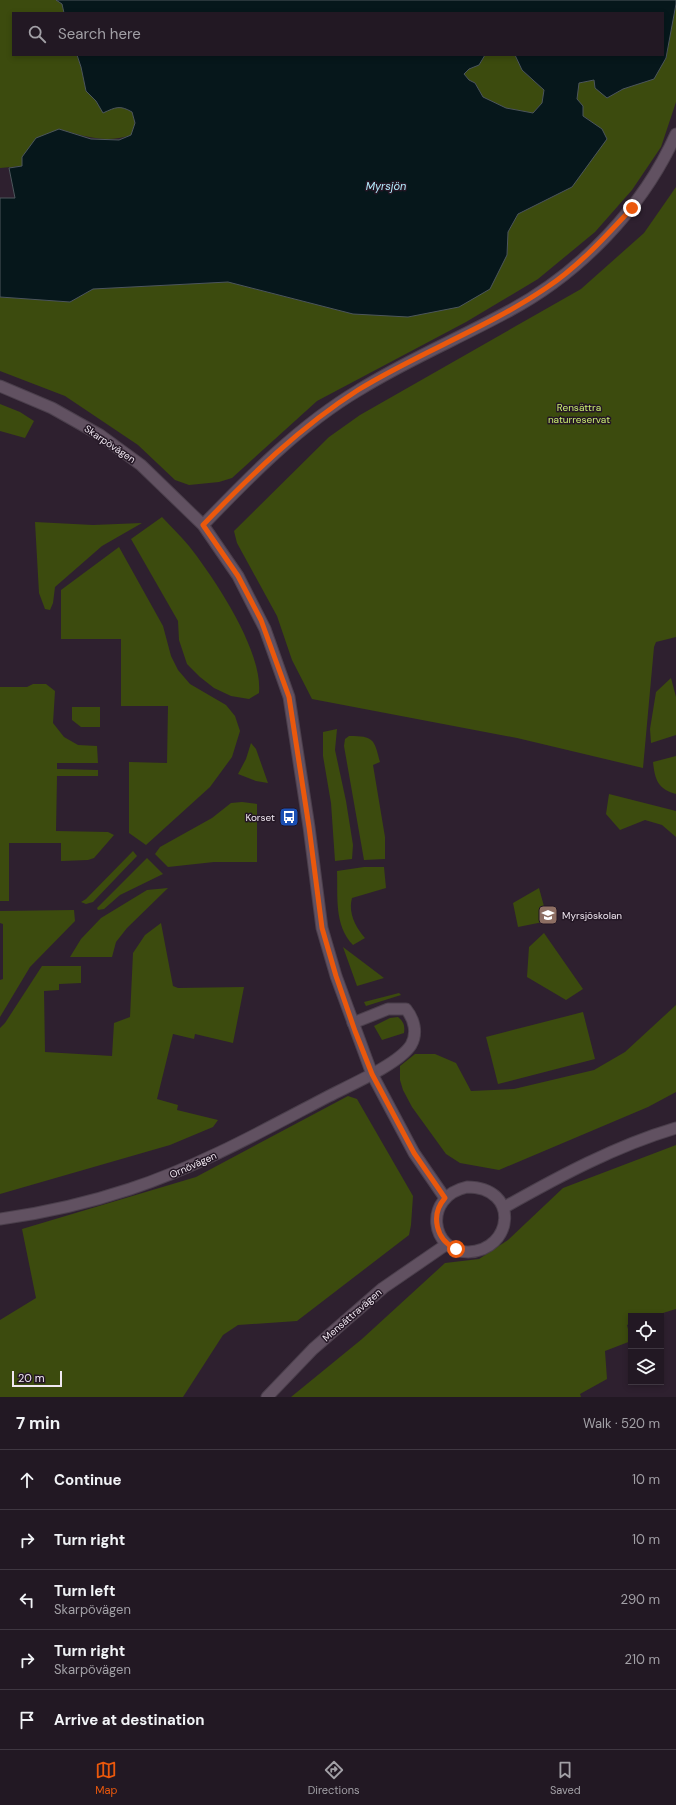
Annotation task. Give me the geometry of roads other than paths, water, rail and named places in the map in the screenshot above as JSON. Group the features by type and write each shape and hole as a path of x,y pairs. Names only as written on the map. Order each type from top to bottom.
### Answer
{"street":[{"path":"203,525 253,473 330,409 372,382 510,311 548,288 593,250 632,208 653,177 676,134"},
{"name":"Skarpövägen","path":"0,386 52,408 100,435 141,465 203,525 238,576 261,620 289,697 309,827 322,928 336,976 372,1074 414,1153 445,1198"},
{"name":"Ornövägen","path":"0,1219 94,1200 173,1175 235,1146 372,1074 405,1052 411,1044 415,1034 414,1023 406,1009 398,1008 388,1010 353,1023"},
{"path":"503,1208 595,1160 676,1128"},
{"path":"481,1188 494,1194 503,1208 505,1219 503,1229 497,1238 486,1248 466,1252 446,1244 440,1234 437,1222 439,1208 445,1198 462,1189 481,1188"},
{"name":"Mensättravägen","path":"267,1397 313,1349 383,1288 446,1244"}],"water":[{"name":"Myrsjön","path":"56,0 676,0 666,58 654,79 623,89 607,98 595,88 594,80 579,83 577,99 583,106 583,116 602,129 607,139 572,187 518,214 508,232 507,255 490,289 459,307 408,317 353,314 228,282 93,289 70,302 0,297 0,198 15,198 9,168 22,166 22,157 36,138 59,129 91,139 119,140 131,135 135,123 132,112 124,108 118,108 111,109 103,113 96,101 86,91 77,56 484,56 479,65 469,69 464,74 469,80 475,83 483,97 506,108 533,113 542,103 544,90 522,70 515,56 664,56 664,12 64,12 62,4"}],"place":[{"name":"Korset","path":"289,817"},
{"name":"Myrsjöskolan","path":"548,915"}],"park label":[{"name":"Rensättra naturreservat","path":"579,412"}]}
